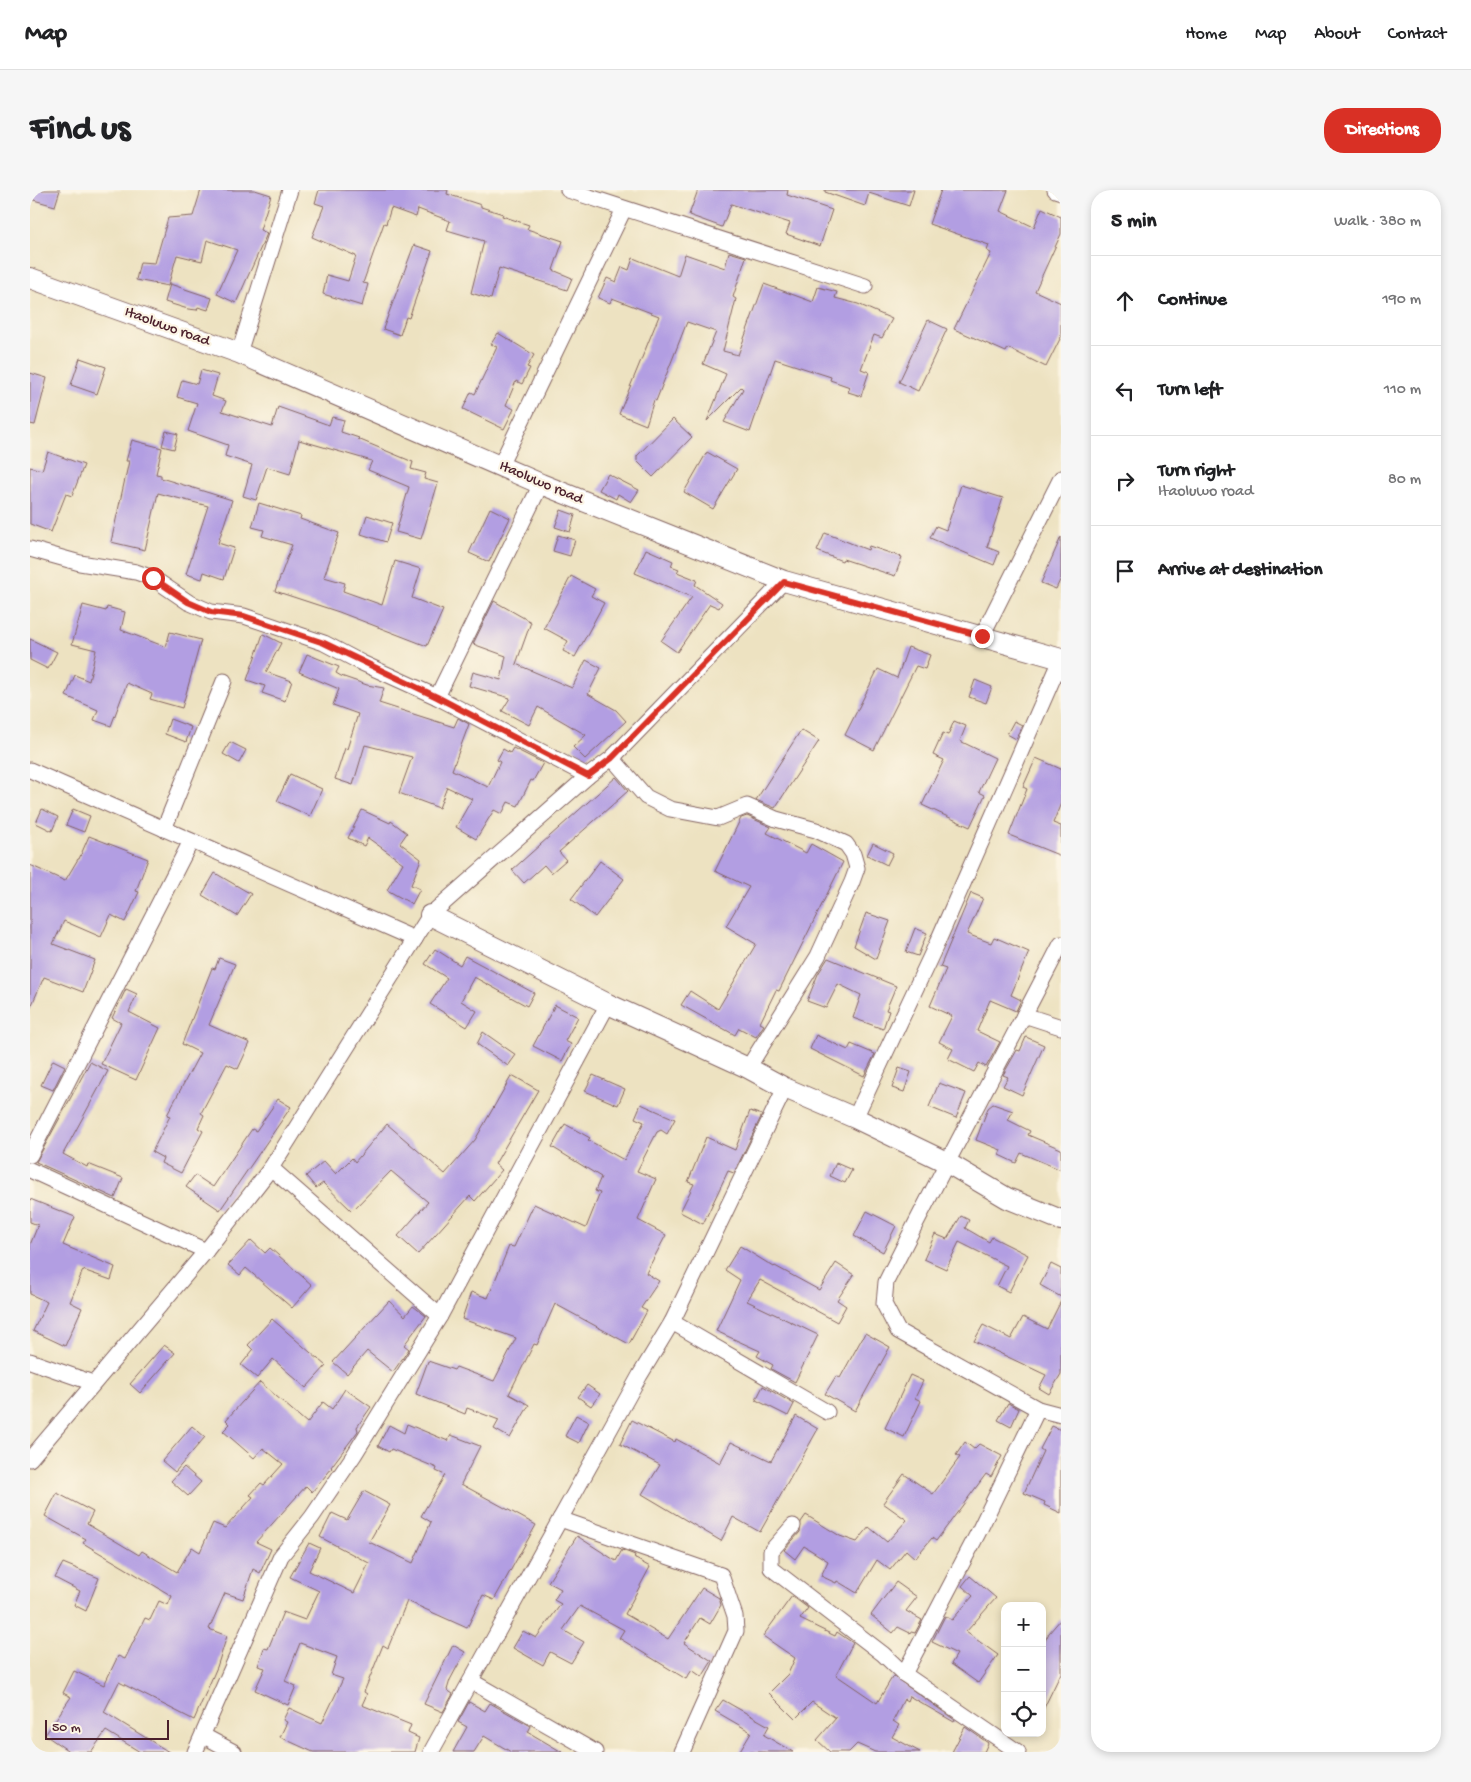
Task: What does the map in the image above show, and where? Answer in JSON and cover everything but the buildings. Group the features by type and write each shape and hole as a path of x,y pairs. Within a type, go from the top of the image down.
{"street":[{"path":"239,353 290,190"},
{"path":"568,190 864,286"},
{"path":"1055,190 1061,192"},
{"path":"500,466 624,209"},
{"name":"Itaoluwo road","path":"30,278 239,353 541,484 784,582 982,636 1061,660"},
{"path":"982,636 1061,478"},
{"path":"437,697 541,484"},
{"path":"30,549 80,563 136,572 153,578 188,602 211,612 244,616 324,643 437,697 588,776"},
{"path":"30,1460 206,1251 271,1168 430,915 588,776 612,758 784,582"},
{"path":"855,1118 937,943 1061,660"},
{"path":"164,830 224,682"},
{"path":"612,758 646,798 670,809 718,818 747,806 776,819 816,830 846,844 853,854 857,868 818,956 748,1068"},
{"path":"30,770 415,939"},
{"path":"30,1155 191,841"},
{"path":"430,915 608,1004 946,1162 1007,1198 1061,1220"},
{"path":"1061,944 946,1162 886,1282 884,1304 898,1331 1038,1409 1061,1415"},
{"path":"195,1752 204,1736 281,1556 312,1517 354,1455 440,1316 608,1004"},
{"path":"1024,1015 1061,1027"},
{"path":"431,1752 640,1375 672,1322 785,1088"},
{"path":"271,1168 440,1316"},
{"path":"30,1170 206,1251"},
{"path":"672,1322 827,1412"},
{"path":"30,1361 93,1383"},
{"path":"904,1674 978,1533 1038,1409"},
{"path":"560,1519 721,1575 735,1616 736,1631 682,1752"},
{"path":"793,1526 771,1551 771,1568 882,1654 904,1674 1018,1752"},
{"path":"471,1682 595,1752"},
{"path":"204,1736 234,1752"}],"route":[{"path":"153,578 188,602 211,612 244,616 324,643 362,663 437,697 588,776 612,758 784,582 982,636"}]}
